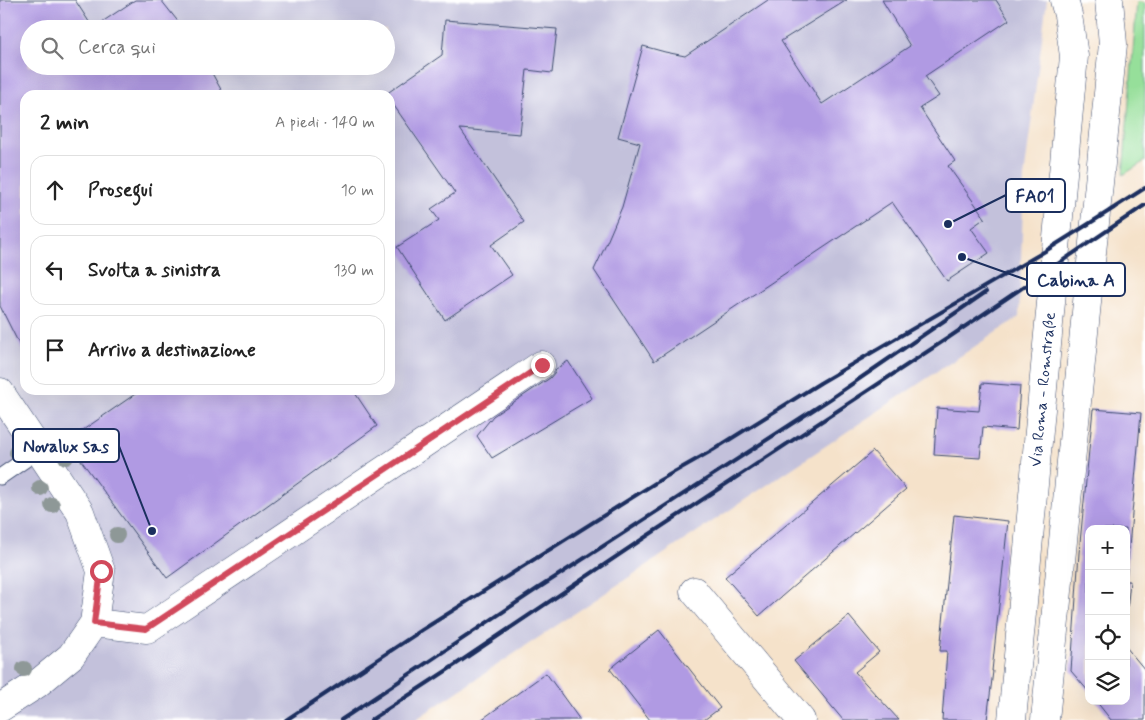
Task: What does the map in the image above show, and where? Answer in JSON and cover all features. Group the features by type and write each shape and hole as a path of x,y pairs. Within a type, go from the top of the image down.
{"street":[{"name":"Via Roma - Romstraße","path":"1012,720 1074,56 1064,0"},
{"path":"1045,720 1113,44 1109,0"},
{"path":"94,623 146,629 542,365"},
{"path":"0,392 80,512 101,571 94,623 71,656 37,684 0,708"},
{"path":"694,591 801,720"}],"lane":[{"path":"0,477 39,450"}],"shaded area":[{"path":"0,0 1047,0 1024,178 1019,317 415,720 0,720"}],"green space":[{"path":"1137,1 1145,3 1145,161 1123,175"}],"building":[{"path":"0,0 75,0 88,20 20,20 20,75 213,75 221,90 20,90 20,346 0,306"},
{"path":"135,0 161,0 177,20 105,20"},
{"path":"768,0 847,0 781,41 822,104 910,46 882,0 996,0 1009,20 925,76 939,96 920,108 955,161 948,166 985,218 971,228 989,253 947,281 892,202 654,361 594,270 622,207 640,143 618,137 643,46 685,56"},
{"path":"445,20 557,29 552,73 527,70 520,134 460,129 524,222 491,245 512,275 445,320 397,247 439,220 431,209 455,193 395,107 395,90 392,90 442,55"},
{"path":"568,361 592,398 492,458 477,436 493,416 550,378 556,369"},
{"path":"982,383 1020,386 1017,430 983,427 980,458 934,455 937,408 979,411"},
{"path":"134,395 356,395 377,426 167,578 67,441"},
{"path":"1093,409 1141,413 1130,536 1130,525 1085,525 1085,687 1071,671 1079,553"},
{"path":"873,451 906,489 759,616 725,577"},
{"path":"954,515 1008,521 987,720 942,720 947,651 940,651"},
{"path":"849,616 879,652 855,672 899,720 843,720 794,661"},
{"path":"659,630 720,708 704,720 650,720 610,669"},
{"path":"1130,652 1145,670 1145,720 1111,720 1099,705 1130,705"},
{"path":"546,673 580,720 481,720"}],"railway":[{"path":"1109,211 1145,188"},
{"path":"371,720 948,338 1145,205"},
{"path":"286,720 422,630 660,480 713,450 820,383 1047,250 1114,208"},
{"path":"341,720 537,589 830,399 986,292"}],"place":[{"name":"FA01","path":"948,224"},
{"name":"Cabina A","path":"962,257"},
{"name":"Novalux sas","path":"152,531"}],"route":[{"path":"101,571 94,623 146,629 542,365"}]}
